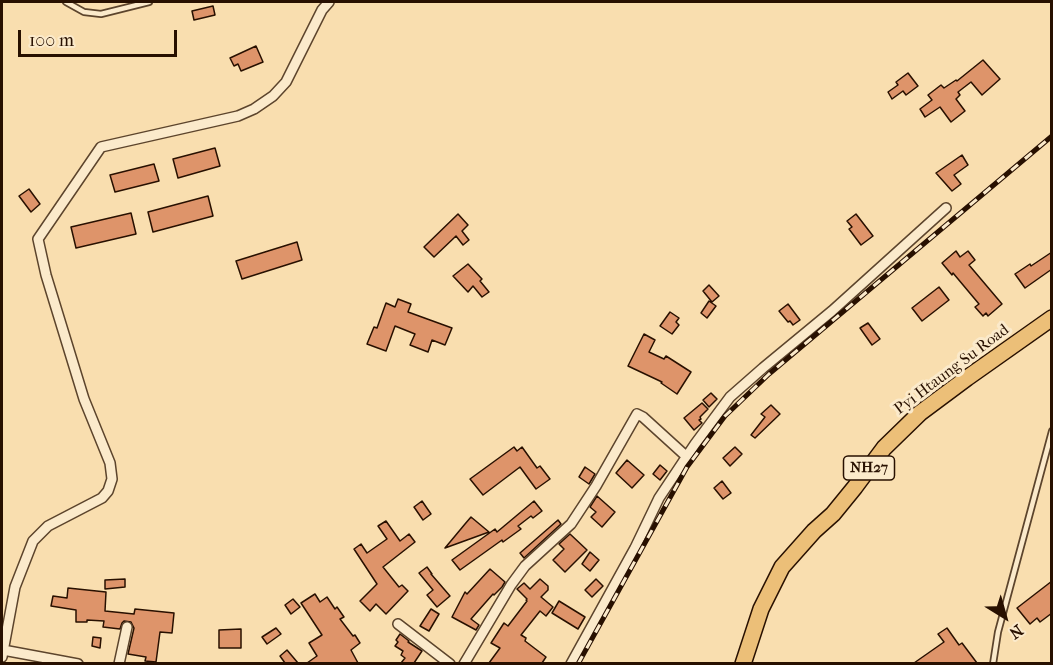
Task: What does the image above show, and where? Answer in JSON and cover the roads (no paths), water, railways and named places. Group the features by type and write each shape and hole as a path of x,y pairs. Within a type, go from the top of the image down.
{"highway":[{"name":"Pyi Htaung Su Road","path":"743,663 761,609 782,567 814,531 833,514 884,448 920,413 1052,318"}],"street":[{"path":"78,663 2,654 15,587 33,541 48,526 102,498 108,491 112,479 110,463 84,399 46,275 38,239 101,147 238,116 254,109 273,96 286,82 328,2"},
{"path":"571,663 660,498 730,397 832,311 946,208"},
{"path":"464,663 525,566 571,524 596,486 637,414 687,457"},
{"path":"398,624 450,663"},
{"path":"119,663 127,627"}],"lane":[{"path":"66,2 84,12 101,14 149,2"},
{"path":"993,663 998,632 1052,431"}],"railway":[{"path":"578,664 687,467 725,416 769,374 1052,136"}]}
